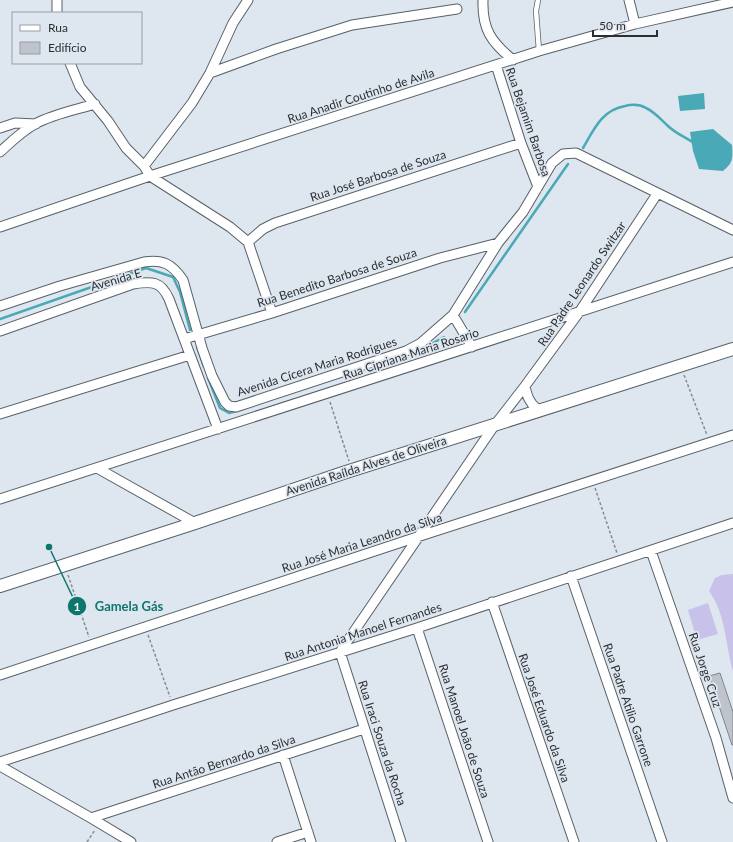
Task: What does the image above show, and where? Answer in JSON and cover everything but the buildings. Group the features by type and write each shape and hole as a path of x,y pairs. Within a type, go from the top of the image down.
{"street":[{"path":"57,0 57,12"},
{"path":"144,166 192,103 210,73 233,23 248,0"},
{"path":"483,0 483,14 489,35 499,48 513,60"},
{"path":"629,0 635,24"},
{"name":"Rua Anadir Coutinho de Avila","path":"0,227 150,176 539,51 635,24 733,2"},
{"path":"210,73 352,25 457,9"},
{"path":"70,64 80,87 108,121 126,148 144,166 150,176 230,227 248,242 272,313"},
{"name":"Rua Bejamim Barbosa","path":"496,65 521,142 538,187"},
{"path":"0,152 21,133 36,124 58,115 95,104"},
{"path":"0,128 16,122 36,124"},
{"name":"Rua José Barbosa de Souza","path":"248,242 263,229 275,223 521,142"},
{"name":"Avenida Cícera Maria Rodrigues","path":"0,306 67,284 144,262 154,260 163,262 172,267 183,280 202,348 212,376 222,398 229,406 236,407 406,351 421,343 453,315 498,243 523,212 548,168 563,154 576,152 657,194"},
{"path":"657,194 733,230"},
{"name":"Rua Padre Leonardo Switzar","path":"340,652 494,426 526,386 580,311 657,194"},
{"name":"Rua Benedito Barbosa de Souza","path":"184,339 272,313 440,258 498,243"},
{"name":"Rua Cipriana Maria Rosario","path":"0,499 733,262"},
{"name":"Avenida E","path":"0,331 133,284 146,282 156,283 165,290 218,429"},
{"path":"453,315 472,347"},
{"name":"Avenida Raílda Alves de Oliveira","path":"0,586 543,409 733,349"},
{"path":"0,414 190,355"},
{"path":"526,386 528,399 531,404 537,409 543,409"},
{"name":"Rua José Maria Leandro da Silva","path":"0,675 417,537 733,435"},
{"path":"97,468 195,523"},
{"name":"Rua Antonia Manoel Fernandes","path":"0,762 172,705 417,628 733,523"},
{"name":"Rua Jorge Cruz","path":"651,551 716,738 733,798"},
{"name":"Rua Padre Atilio Garrone","path":"571,576 662,842"},
{"name":"Rua José Eduardo da Silva","path":"492,602 574,842"},
{"name":"Rua Manoel João de Souza","path":"417,628 488,842"},
{"name":"Rua Iraci Souza da Rocha","path":"340,652 401,842"},
{"name":"Rua Antão Bernardo da Silva","path":"91,818 364,729"},
{"path":"283,755 312,842"},
{"path":"0,766 131,842"},
{"path":"277,842 308,832"}],"lane":[{"path":"538,0 536,11 539,51"}],"path":[{"path":"680,366 710,443"},
{"path":"327,394 352,471"},
{"path":"593,480 619,560"},
{"path":"68,576 92,645"},
{"path":"145,627 172,705"},
{"path":"87,842 100,823"}],"shaded area":[{"path":"733,574 733,671 719,609 709,591 715,578 722,575"},
{"path":"708,603 718,634 697,640 688,610"}],"water":[{"path":"704,93 705,109 680,111 678,96"},
{"path":"713,129 732,145 731,163 723,171 699,169 693,151 690,132"}],"waterway":[{"path":"583,148 595,127 605,116 617,108 628,105 641,106 649,110 674,131 694,143"},
{"path":"465,312 568,164"},
{"path":"0,319 146,268 173,277 180,292 190,330"},
{"path":"407,355 418,351 444,337"},
{"path":"197,347 204,367"},
{"path":"208,378 220,408 229,413 237,411"}],"place":[{"name":"Gamela Gás","path":"49,547"}]}
